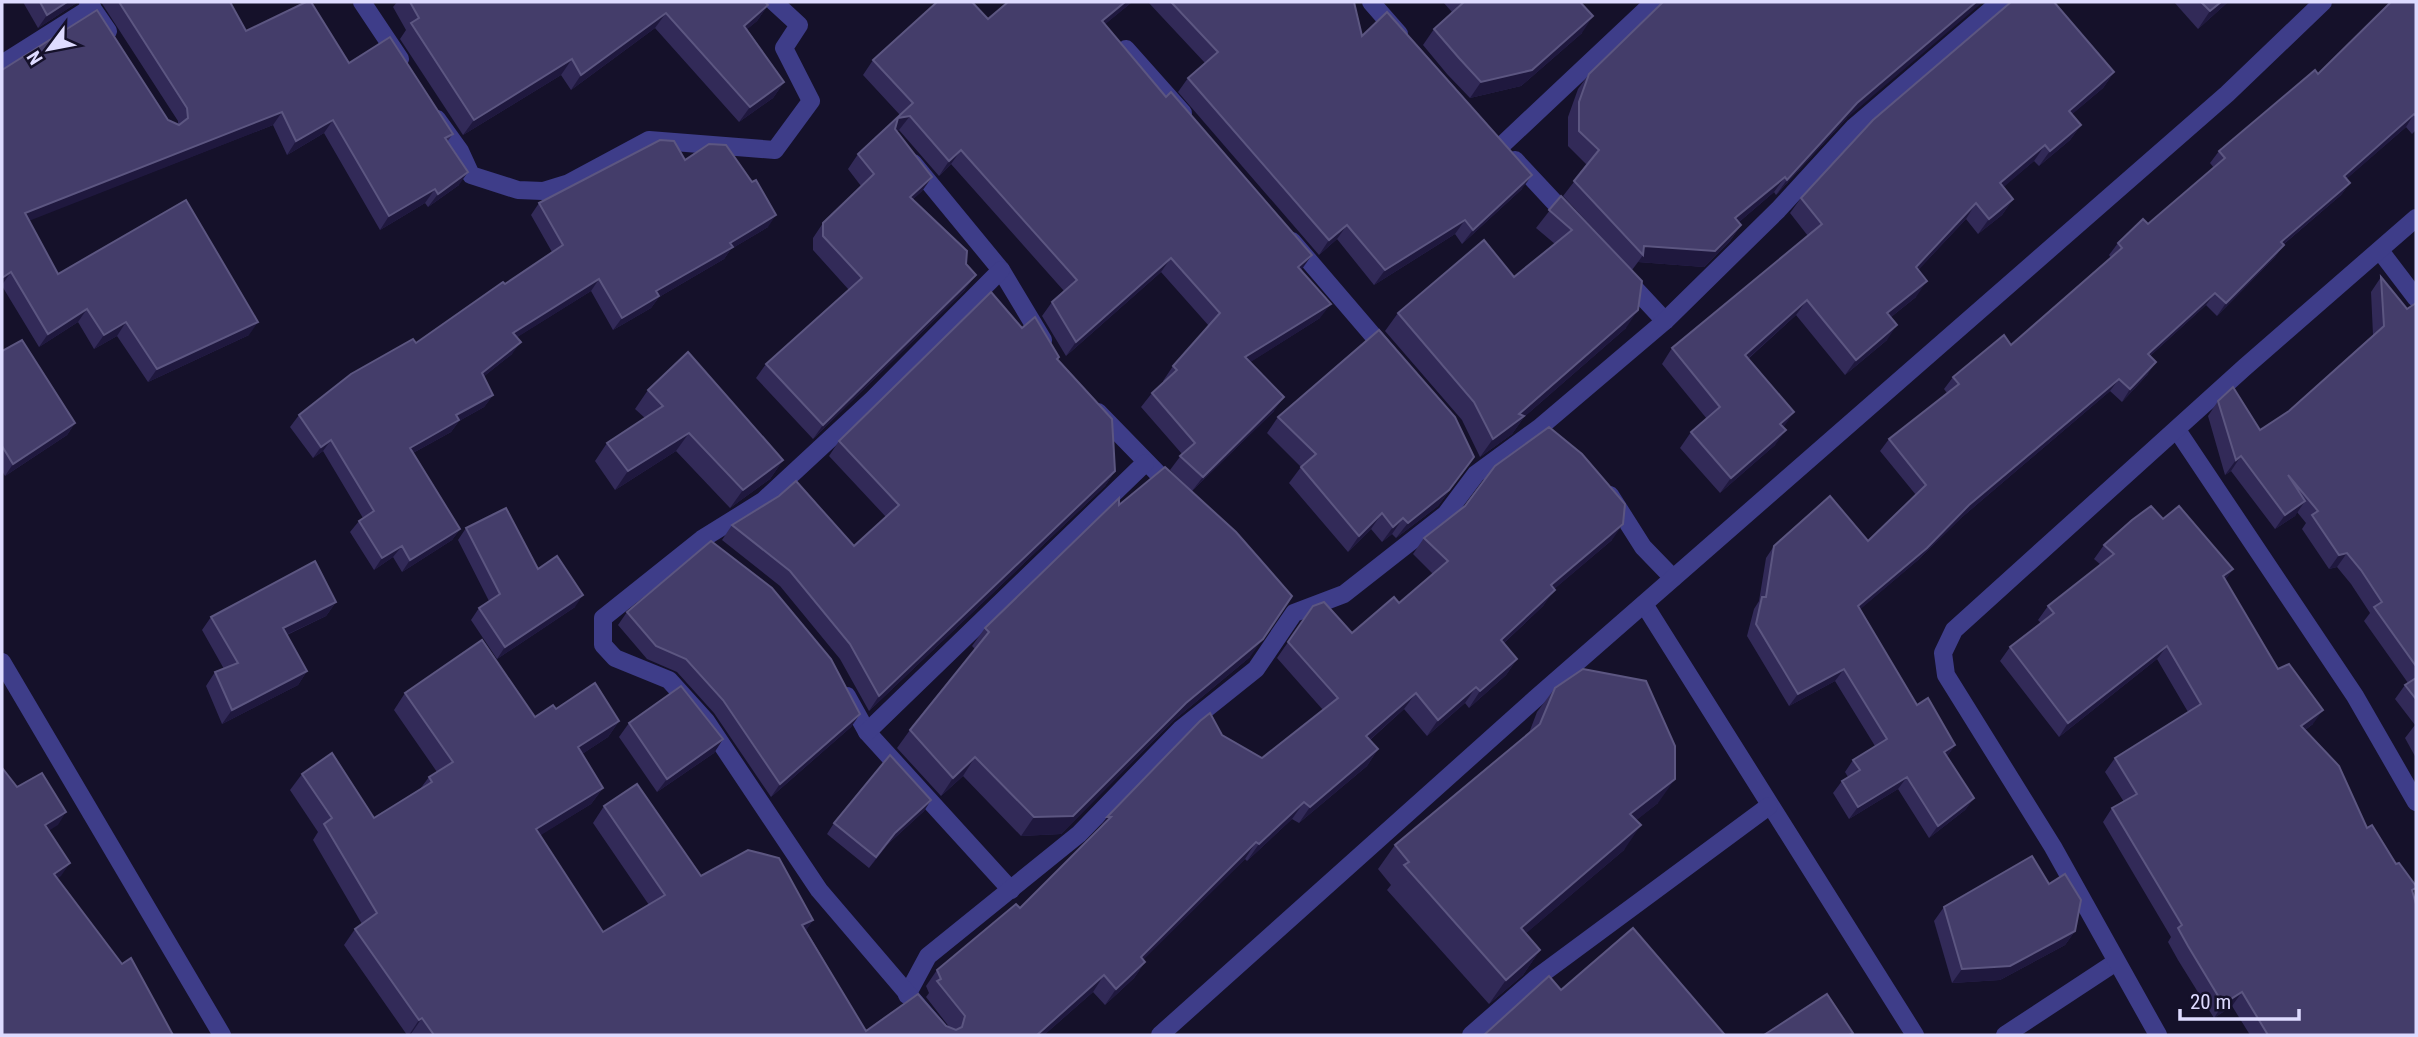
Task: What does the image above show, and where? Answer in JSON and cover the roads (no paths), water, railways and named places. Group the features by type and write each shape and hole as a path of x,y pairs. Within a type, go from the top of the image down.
{"street":[{"path":"362,2 410,76"},
{"path":"425,99 460,151 471,175 518,190 543,191 569,183 649,140 775,150 811,100 784,48 799,25 774,2"},
{"path":"1371,2 1413,50"},
{"path":"1581,231 1497,142 1654,2"},
{"path":"907,995 928,956 1079,834 1181,729 1256,669 1289,607 1344,594 1446,514 1473,468 1539,428 1665,321 1777,210 1854,127 2000,2"},
{"path":"1160,1035 1673,578 2227,94 2323,2"},
{"path":"2,64 90,4 121,50"},
{"path":"1126,49 1191,122"},
{"path":"904,152 1001,270 1050,352"},
{"path":"2158,1035 2053,847 1946,675 1943,653 1948,639 1964,621 2245,367 2416,218"},
{"path":"1281,228 1397,363"},
{"path":"2381,251 2416,299"},
{"path":"1616,268 1665,321"},
{"path":"943,1035 819,890 706,721 669,680 615,658 603,645 603,618 702,539 763,501 873,398 1001,270"},
{"path":"1082,395 1145,463 1183,498"},
{"path":"1539,428 1557,443"},
{"path":"2177,430 2355,696 2416,802"},
{"path":"867,732 1145,463"},
{"path":"1599,483 1620,508 1643,547 1673,578"},
{"path":"702,539 722,554"},
{"path":"1644,604 1915,1035"},
{"path":"2,662 222,1035"},
{"path":"837,677 867,732 1011,890"},
{"path":"1471,1035 1535,979 1769,806"},
{"path":"2005,1035 2116,962"}]}
